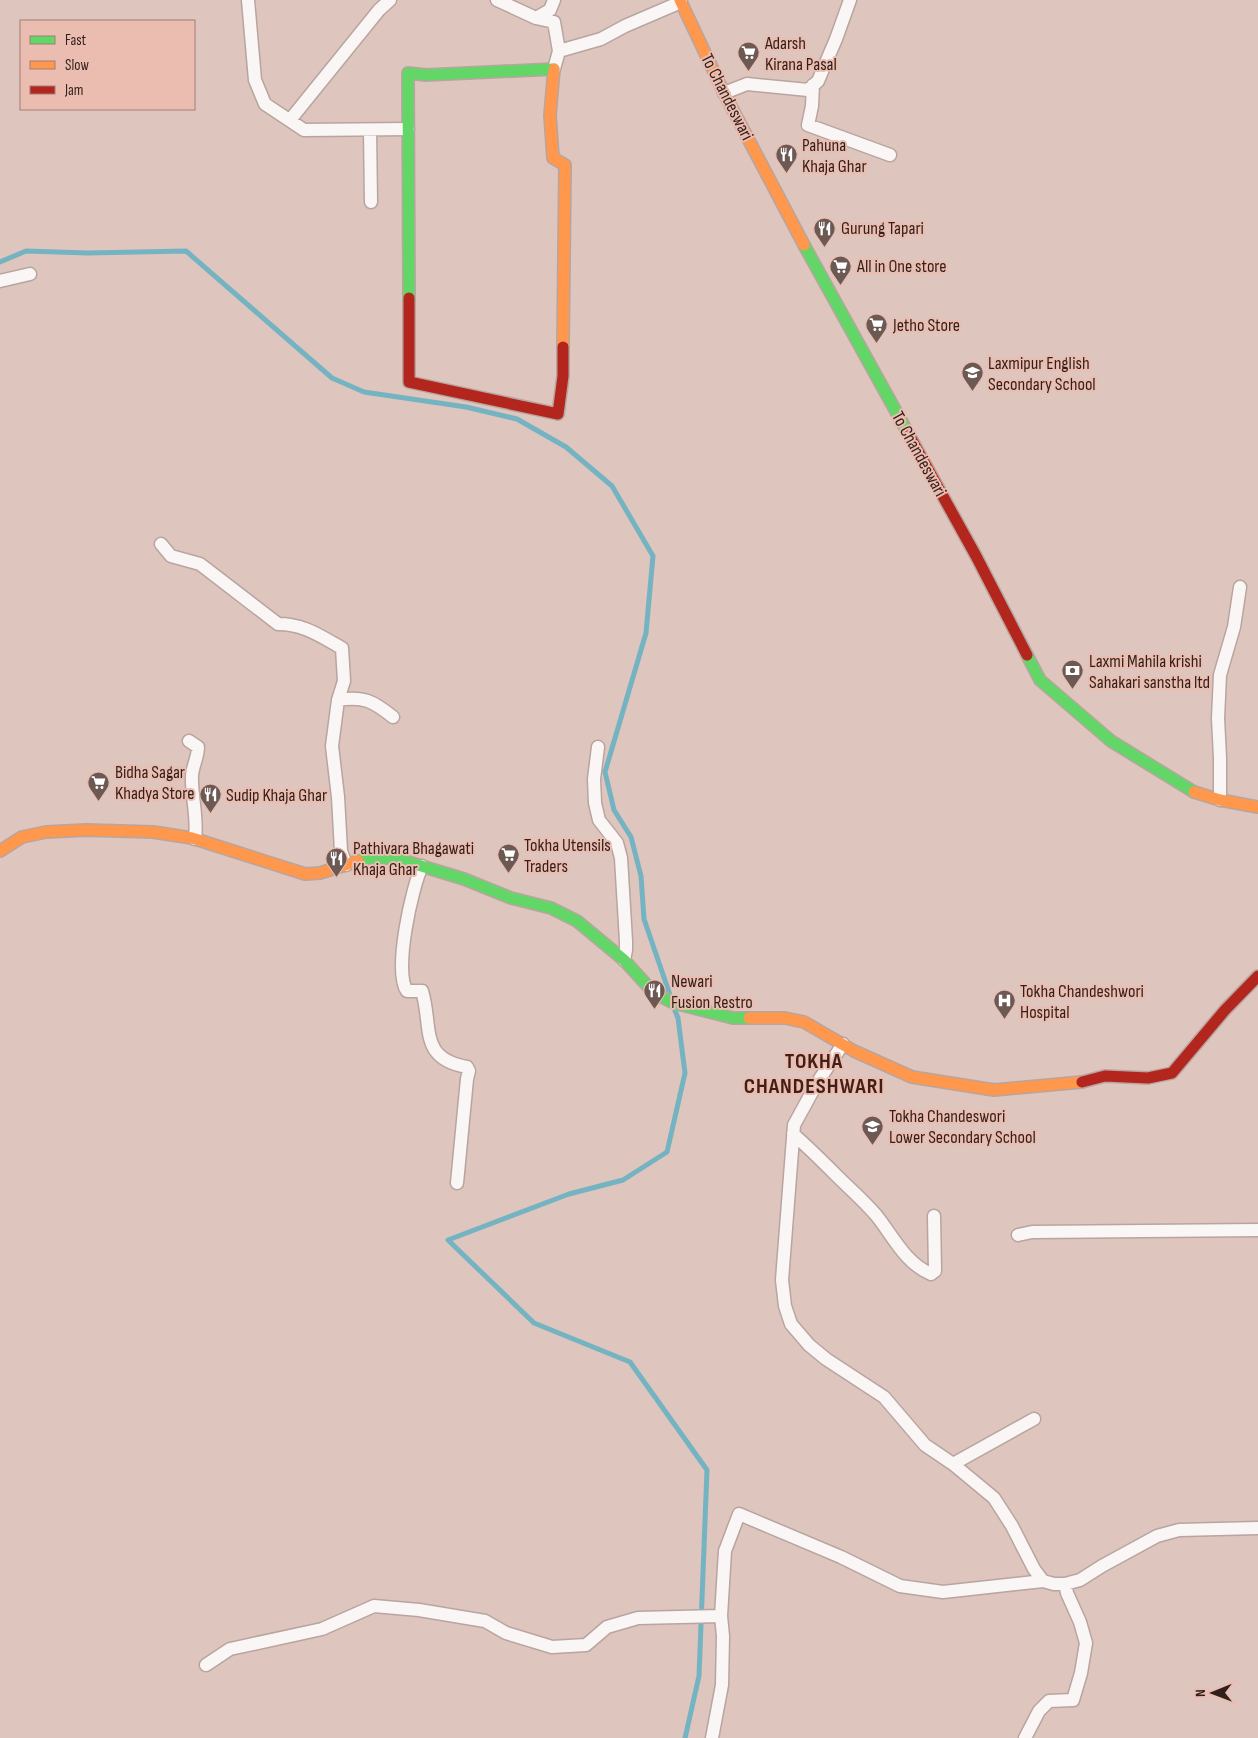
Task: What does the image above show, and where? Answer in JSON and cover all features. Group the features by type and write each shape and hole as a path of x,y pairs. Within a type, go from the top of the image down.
{"street":[{"path":"248,0 254,80 265,104 304,130 408,129"},
{"path":"290,120 379,10 390,0"},
{"path":"496,0 536,18 554,22 559,51 554,69 550,114 554,158 565,165 563,376 558,414 409,382 408,73 426,75 554,69"},
{"path":"536,18 550,10 554,0"},
{"path":"724,93 747,84 808,90 818,81 850,0"},
{"path":"559,51 601,38 680,1"},
{"name":"To Chandeswari","path":"680,1 724,93 820,276 976,556 1040,680 1111,741 1193,792 1220,800 1258,806"},
{"path":"813,85 812,106 808,125 890,155"},
{"path":"370,130 371,202"},
{"path":"0,281 30,274"},
{"path":"161,544 171,556 200,564 278,624 293,624 310,630 342,648 344,681 338,700 332,746 338,797 341,852 346,865"},
{"path":"1220,800 1218,718 1220,675 1234,627 1240,587"},
{"path":"338,700 355,698 377,705 393,717"},
{"path":"189,741 198,748 192,774 197,826 195,839"},
{"path":"598,747 594,779 595,803 599,820 617,843 621,858 626,941 624,960"},
{"path":"2,847 22,837 61,831 137,830 170,833 195,839 305,874 320,873 370,858 395,858 464,879 511,898 563,912 577,921 624,960 654,993 674,1003 733,1018 784,1018 804,1022 854,1051 912,1077 994,1090 1080,1083 1105,1076 1148,1078 1172,1073 1225,1010 1258,976"},
{"path":"422,866 416,878 403,948 404,984 407,991 422,991 427,1014 428,1032 438,1055 448,1063 467,1068 469,1071 458,1183"},
{"path":"843,1044 817,1083 794,1124 782,1280 785,1306 791,1324 809,1345 826,1359 867,1384 884,1397 925,1445 953,1464 994,1498 1012,1526 1034,1569 1043,1581"},
{"path":"793,1134 816,1153 872,1211 891,1238 921,1270 931,1274 935,1271 934,1216"},
{"path":"1018,1235 1032,1232 1258,1230"},
{"path":"953,1464 1034,1419"},
{"path":"712,1738 722,1685 723,1636 721,1616 724,1551 739,1514 841,1557 900,1586 943,1592 1043,1581 1065,1584 1080,1580 1157,1536 1179,1530 1258,1528"},
{"path":"1025,1738 1039,1711 1049,1701 1073,1700 1081,1673 1086,1643 1065,1584"},
{"path":"206,1665 230,1649 322,1629 374,1606 419,1610 485,1622 506,1633 552,1646 586,1646 607,1627 638,1618 721,1616"}],"waterway":[{"path":"0,262 26,251 88,253 186,251 332,378 364,392 466,407 517,419 566,447 612,486 653,556 646,633 605,772 614,810 631,837 641,876 644,919 670,995"},
{"path":"674,1008 678,1018 685,1073 667,1152 623,1180 569,1194 448,1240 534,1323 630,1362 707,1470 699,1676 685,1738"}],"traffic: fast":[{"path":"409,298 408,73 426,75 554,69"},
{"path":"804,245 909,435"},
{"path":"1027,655 1040,680 1111,741 1194,792"},
{"path":"358,861 370,858 395,858 464,879 511,898 551,908 577,921 624,960 654,993 674,1003 733,1018 749,1018"}],"traffic: slow":[{"path":"680,0 724,93 804,245"},
{"path":"554,69 550,115 553,158 565,165 563,347"},
{"path":"1194,792 1220,800 1258,807"},
{"path":"0,851 22,837 46,832 86,830 153,832 192,838 305,874 320,873 358,861"},
{"path":"749,1018 785,1018 804,1022 854,1051 912,1077 994,1090 1082,1082"}],"traffic: jam":[{"path":"409,298 409,382 558,414 563,376 563,347"},
{"path":"909,435 976,556 1027,655"},
{"path":"1082,1082 1105,1076 1148,1078 1172,1073 1225,1010 1258,976"}],"place":[{"name":"Adarsh Kirana Pasal","path":"749,72"},
{"name":"Pahuna Khaja Ghar","path":"786,174"},
{"name":"Gurung Tapari","path":"825,247"},
{"name":"All in One store","path":"841,285"},
{"name":"Jetho Store","path":"877,344"},
{"name":"Laxmipur English Secondary School","path":"972,392"},
{"name":"Laxmi Mahila krishi Sahakari sanstha ltd","path":"1073,690"},
{"name":"Bidha Sagar Khadya Store","path":"99,801"},
{"name":"Sudip Khaja Ghar","path":"210,814"},
{"name":"Tokha Utensils Traders","path":"508,874"},
{"name":"Pathivara Bhagawati Khaja Ghar","path":"337,877"},
{"name":"Newari Fusion Restro","path":"655,1010"},
{"name":"Tokha Chandeshwori Hospital","path":"1004,1020"},
{"name":"Tokha Chandeswori Lower Secondary School","path":"873,1145"}],"district":[{"name":"TOKHA CHANDESHWARI","path":"814,1074"}]}
